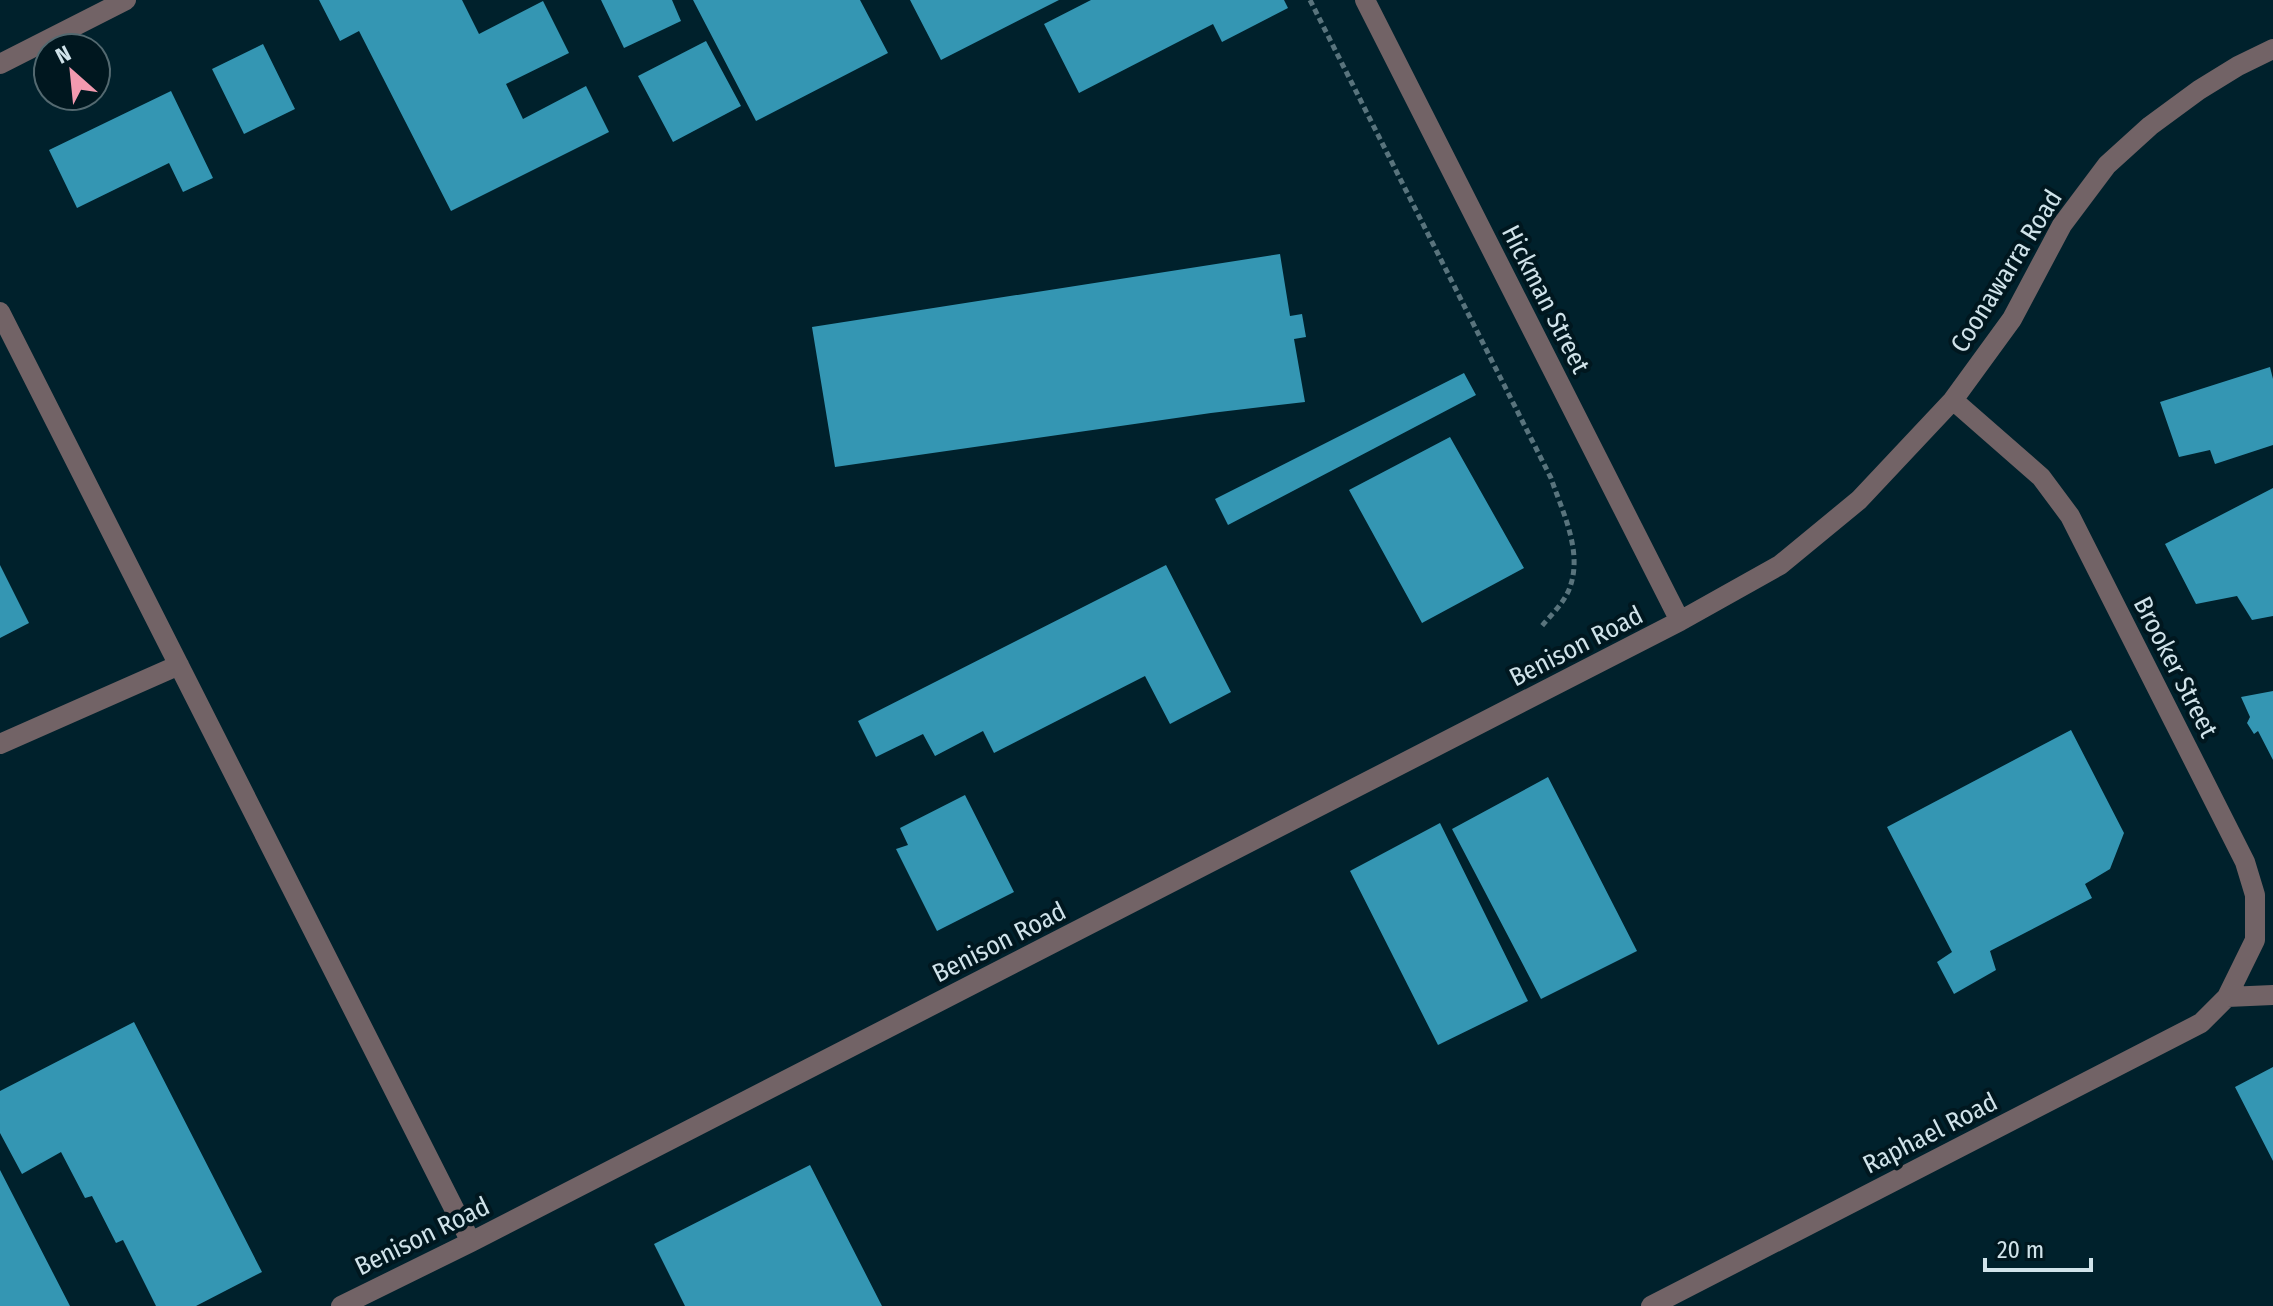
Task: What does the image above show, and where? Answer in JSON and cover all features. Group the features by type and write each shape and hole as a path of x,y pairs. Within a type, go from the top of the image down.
{"street":[{"path":"0,64 126,0"},
{"name":"Hickman Street","path":"1365,0 1680,621"},
{"name":"Coonawarra Road","path":"1680,621 1780,565 1859,500 1953,400 2012,319 2062,225 2107,165 2150,126 2199,90 2273,49"},
{"path":"0,312 471,1242"},
{"name":"Brooker Street","path":"1953,400 2041,477 2070,516 2245,862 2264,930 2255,940 2227,997"},
{"name":"Benison Road","path":"341,1306 1680,621"},
{"path":"0,744 179,665"},
{"path":"2227,997 2273,995"},
{"name":"Raphael Road","path":"1651,1306 2201,1023 2227,997"}],"path":[{"path":"1310,0 1551,478 1568,526 1574,556 1570,587 1541,627"}],"building":[{"path":"319,0 462,0 479,34 543,1 569,53 506,84 523,119 586,86 609,132 451,211 359,31 340,41"},
{"path":"601,0 672,0 681,21 624,48"},
{"path":"693,0 860,0 888,53 756,121"},
{"path":"910,0 1059,0 941,60"},
{"path":"1091,0 1284,0 1288,8 1222,42 1213,24 1079,93 1044,24"},
{"path":"706,41 741,106 673,142 638,76"},
{"path":"263,44 295,109 244,134 212,69"},
{"path":"171,91 213,178 183,192 169,163 77,208 49,150"},
{"path":"1280,254 1290,316 1302,314 1306,337 1294,339 1305,402 835,467 812,327"},
{"path":"2270,367 2273,379 2273,445 2215,464 2210,450 2179,457 2160,402"},
{"path":"1464,373 1476,395 1228,525 1215,499"},
{"path":"1450,437 1524,568 1422,623 1349,490"},
{"path":"2273,488 2273,616 2252,620 2237,596 2196,604 2165,544"},
{"path":"0,565 29,623 0,638"},
{"path":"1166,565 1231,692 1170,724 1145,676 994,753 983,731 935,756 923,734 876,757 858,721"},
{"path":"2273,691 2273,760 2258,731 2254,734 2247,723 2250,717 2241,697"},
{"path":"2071,730 2124,833 2110,869 2085,884 2092,898 1990,951 1996,970 1954,994 1937,962 1952,952 1887,827"},
{"path":"1548,777 1637,951 1541,999 1452,829"},
{"path":"965,795 1014,892 937,931 896,849 908,845 900,828"},
{"path":"1440,823 1528,1001 1438,1045 1350,871"},
{"path":"134,1022 262,1272 196,1306 156,1306 123,1240 116,1243 92,1196 85,1198 61,1152 22,1174 0,1133 0,1091"},
{"path":"2273,1067 2273,1161 2235,1087"},
{"path":"810,1165 882,1306 685,1306 654,1244"},
{"path":"0,1170 70,1306 0,1306"}]}
